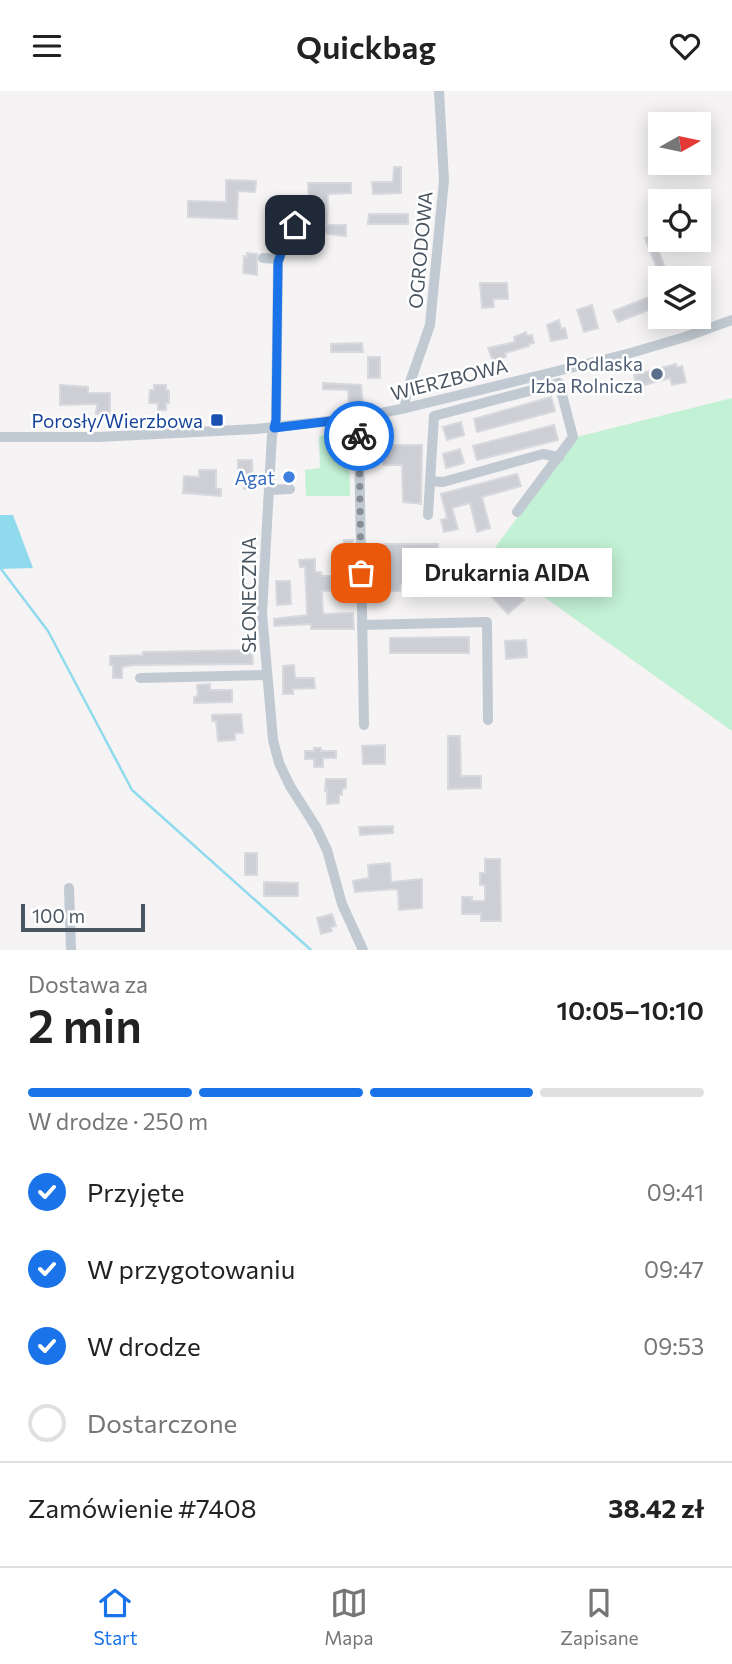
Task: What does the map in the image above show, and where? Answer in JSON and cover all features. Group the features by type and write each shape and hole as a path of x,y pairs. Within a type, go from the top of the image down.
{"street":[{"name":"OGRODOWA","path":"406,408 408,388 430,325 444,180 439,91"},
{"name":"SŁONECZNA","path":"295,225 279,259 276,420 268,489 262,613 267,675 273,740 279,763 321,838 360,949"},
{"path":"263,258 279,259"},
{"name":"WIERZBOWA","path":"0,437 139,436 274,428 356,418 663,344 732,320"},
{"path":"517,512 573,437 556,371"},
{"path":"434,416 559,383"},
{"path":"428,515 434,416 431,402"},
{"path":"356,418 359,442 364,725"},
{"path":"430,481 443,482 543,454 559,457"},
{"path":"268,489 290,489"},
{"path":"362,625 487,622 488,720"},
{"path":"140,678 267,675"},
{"path":"69,888 71,950"}],"green space":[{"path":"732,398 732,731 488,557 577,437"},
{"path":"349,432 350,496 306,496 305,470 320,468 319,436"}],"water":[{"path":"0,515 13,515 33,568 0,569"}],"building":[{"path":"394,167 401,167 401,193 373,194 372,182 393,182"},
{"path":"226,180 256,181 255,192 238,191 237,219 188,217 188,201 226,202"},
{"path":"308,183 351,183 351,193 328,194 327,225 346,225 346,236 321,233 320,202 309,202"},
{"path":"369,214 408,214 408,224 368,224"},
{"path":"650,252 659,252 664,266 656,266"},
{"path":"247,253 257,254 257,275 243,273 244,256 247,257"},
{"path":"480,283 507,283 508,299 493,299 494,307 482,308"},
{"path":"648,297 648,310 618,322 613,311"},
{"path":"592,305 598,328 584,332 577,310"},
{"path":"559,320 561,329 565,328 567,338 551,341 547,325"},
{"path":"526,332 527,336 532,335 534,343 505,353 506,357 493,361 488,348 515,342 514,337"},
{"path":"362,343 363,352 331,352 331,344"},
{"path":"368,357 380,357 380,378 368,378"},
{"path":"676,364 677,368 682,366 686,382 672,385 670,378 637,387 634,375"},
{"path":"323,383 361,385 363,405 349,406 348,390 323,389"},
{"path":"60,385 88,387 88,393 110,393 110,415 96,414 97,404 60,405"},
{"path":"154,385 166,385 166,390 169,391 166,410 158,410 158,403 149,403 150,390 154,390"},
{"path":"551,397 555,411 477,432 474,419"},
{"path":"461,422 464,435 447,440 443,427"},
{"path":"554,425 558,440 477,460 473,446"},
{"path":"373,445 422,445 421,504 403,502 402,465 383,465 383,458 373,458"},
{"path":"460,449 464,463 446,468 443,454"},
{"path":"238,460 252,460 256,489 244,489 244,470 238,470"},
{"path":"199,470 216,470 216,489 221,489 221,496 183,493 184,476 199,477"},
{"path":"517,474 521,486 482,497 490,528 477,532 470,503 452,508 458,529 444,532 441,520 447,518 441,494"},
{"path":"344,540 353,540 354,590 322,591 323,614 353,613 354,629 311,629 311,624 274,626 274,619 307,615 305,567 300,567 299,560 315,559 315,572 321,572 322,576 345,576"},
{"path":"384,544 438,544 437,596 418,596 417,569 403,569 400,591 384,591 384,584 376,584 376,576 384,575"},
{"path":"455,563 483,563 483,585 456,586"},
{"path":"276,581 290,581 291,604 277,605"},
{"path":"512,587 524,600 508,614 492,597 501,588 506,593"},
{"path":"469,637 469,653 390,653 390,638"},
{"path":"526,640 527,657 506,659 505,641"},
{"path":"252,650 253,664 133,665 122,667 122,678 113,678 113,665 110,665 110,656 143,655 143,652"},
{"path":"294,665 295,678 314,678 315,688 293,689 293,694 283,694 283,666"},
{"path":"210,684 210,690 232,690 232,702 194,703 194,697 198,696 197,685"},
{"path":"241,714 243,733 235,733 235,740 218,741 216,721 212,721 212,715"},
{"path":"448,736 460,736 461,776 481,776 481,788 448,789"},
{"path":"385,745 385,764 363,764 362,746"},
{"path":"314,748 336,751 336,758 323,758 323,767 314,767 314,759 305,759 305,751 314,751"},
{"path":"326,779 346,779 346,788 342,789 342,795 339,795 339,803 327,804"},
{"path":"393,826 393,833 360,835 359,827"},
{"path":"245,853 257,853 257,875 245,875"},
{"path":"485,859 500,859 501,921 481,921 481,914 462,914 462,897 472,897 472,901 485,901 485,885 480,885 480,873 485,873"},
{"path":"390,863 391,882 422,879 422,908 399,910 398,890 394,889 355,892 353,881 369,878 368,865"},
{"path":"264,882 298,883 298,896 264,896"},
{"path":"332,914 336,926 331,927 332,931 321,934 317,918"}],"waterway":[{"path":"1,569 48,631 132,790 311,950"}],"way so far":[{"path":"359,436 361,573"}],"place":[{"name":"Podlaska Izba Rolnicza","path":"657,374"},
{"name":"Porosły/Wierzbowa","path":"217,420"},
{"name":"Agat","path":"289,477"},
{"name":"Drukarnia AIDA","path":"361,573"}],"route":[{"path":"295,225 278,262 274,428 356,418 359,436"}]}
